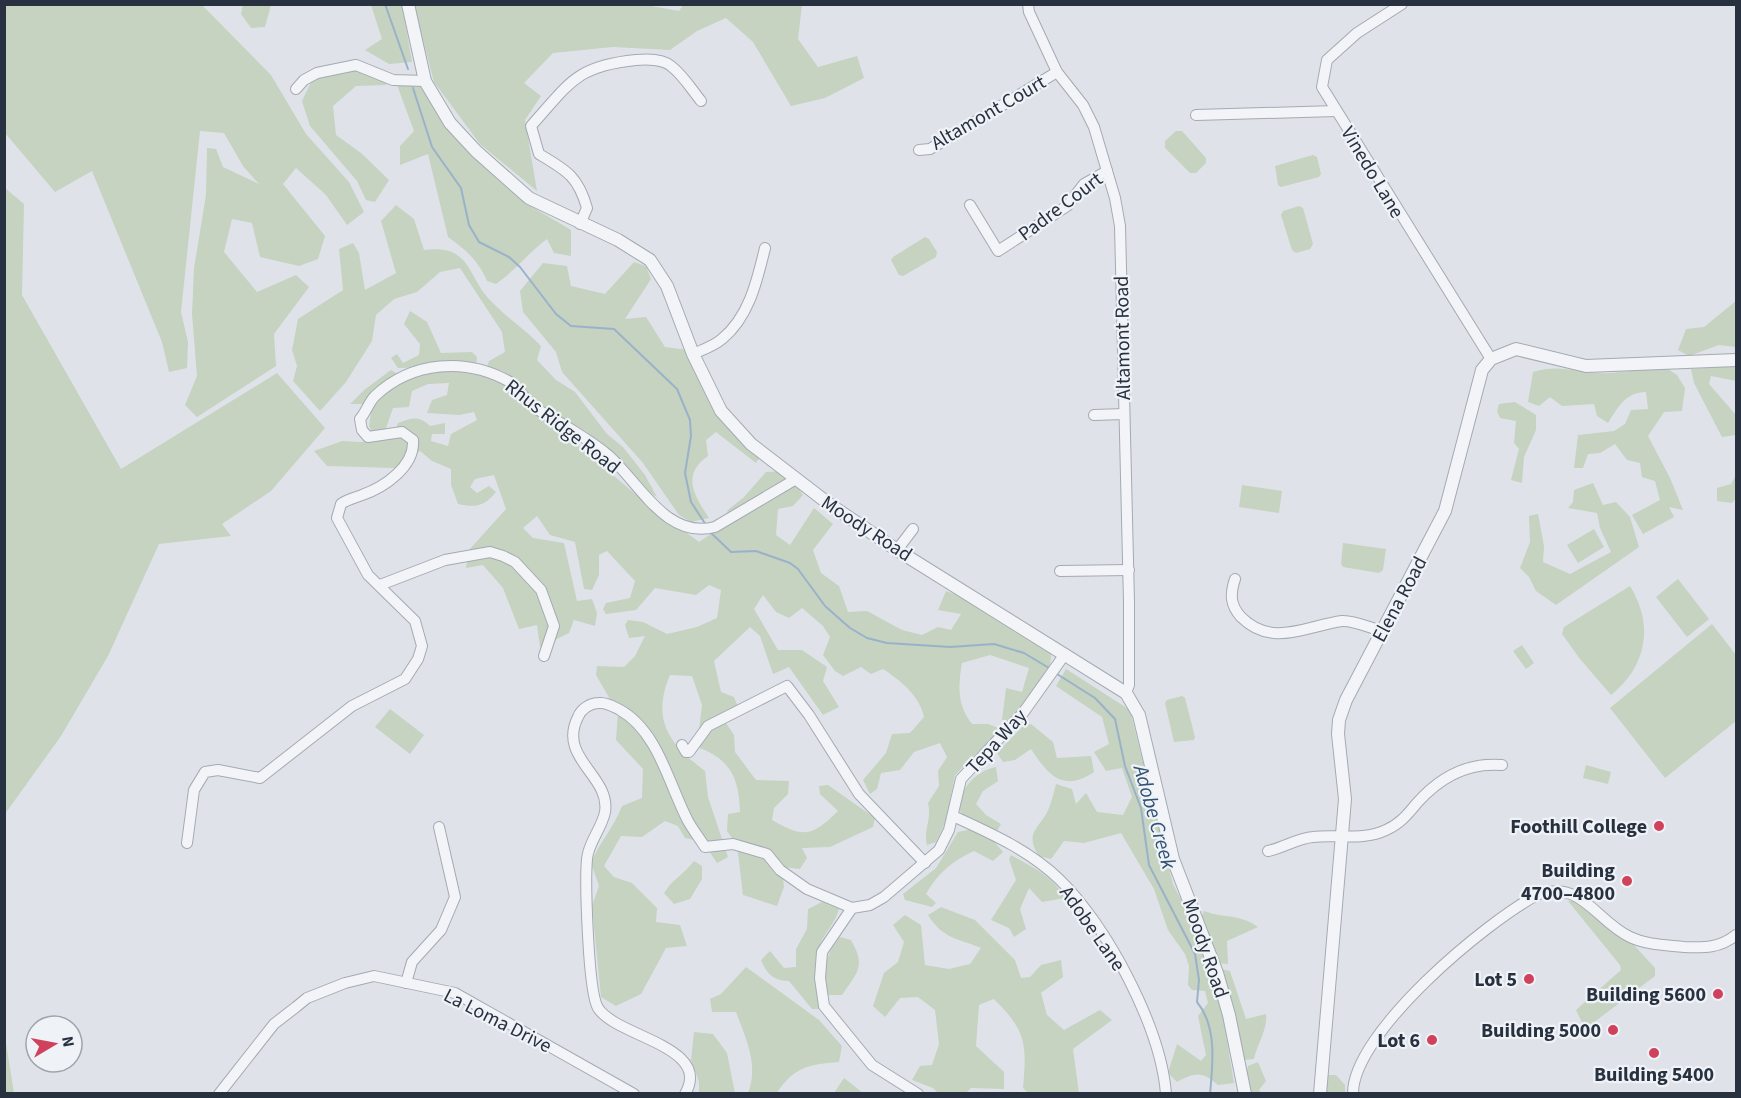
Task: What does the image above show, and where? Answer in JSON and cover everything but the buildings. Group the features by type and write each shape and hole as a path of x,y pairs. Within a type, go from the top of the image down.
{"street":[{"name":"Moody Road","path":"408,4 425,81 450,123 476,151 529,198 618,240 650,260 667,286 693,354 721,411 751,444 796,479 897,550 1126,693 1139,715 1173,859 1217,973 1229,1015 1245,1094"},
{"name":"Altamont Road","path":"1028,4 1029,12 1057,72 1083,105 1094,127 1120,226 1129,570 1129,685 1126,693"},
{"name":"Vinedo Lane","path":"1402,4 1357,33 1327,60 1322,87 1491,359"},
{"path":"580,224 587,208 580,187 566,171 539,154 531,126 568,83 587,69 613,62 648,59 670,64 701,101"},
{"path":"296,89 304,80 317,73 356,65 393,80 425,81"},
{"name":"Altamont Court","path":"919,150 930,149 1057,72"},
{"path":"1196,115 1336,111"},
{"name":"Padre Court","path":"970,205 998,251 1067,206 1084,184 1107,171"},
{"path":"693,354 721,340 742,319 754,289 765,248"},
{"path":"1491,359 1516,349 1586,366 1737,360"},
{"name":"Elena Road","path":"1320,1094 1345,799 1339,720 1346,700 1445,511 1477,384 1482,370 1491,359"},
{"name":"Rhus Ridge Road","path":"187,843 194,789 205,772 218,770 260,778 352,705 405,679 418,659 422,646 415,621 368,575 337,518 337,511 347,499 387,483 409,460 414,450 413,440 402,432 368,437 362,430 360,419 374,398 405,374 432,365 491,373 512,383 532,406 571,428 609,456 652,504 680,525 704,530 715,527 796,479"},
{"path":"1094,415 1124,414"},
{"path":"897,550 913,530"},
{"path":"380,585 445,560 490,552 503,556 515,562 541,590 554,626 544,657"},
{"path":"1060,571 1129,570"},
{"path":"1235,579 1230,594 1232,602 1240,615 1261,632 1288,633 1344,620 1382,631"},
{"name":"Tepa Way","path":"852,908 870,905 884,897 939,850 953,816 961,779 1023,713 1065,654"},
{"path":"682,746 689,753 708,726 787,686 809,715 859,794 926,863"},
{"path":"685,1094 689,1086 689,1071 680,1056 611,1020 597,1008 593,984 587,857 605,811 602,793 575,753 573,727 580,711 599,702 632,716 650,739 689,822 705,848 733,844 767,854 780,870 807,889 852,908 822,952 820,978 824,1006 872,1065 918,1094"},
{"path":"1268,851 1312,837 1342,838 1385,831 1401,822 1437,782 1454,772 1483,764 1502,765"},
{"name":"Adobe Lane","path":"953,816 1005,840 1035,860 1059,878 1079,901 1125,974 1140,1005 1164,1068 1166,1094"},
{"path":"406,982 412,962 441,930 455,897 439,827"},
{"path":"1353,1094 1360,1067 1389,1021 1410,995 1434,973 1539,894 1561,890 1569,892 1622,933 1652,944 1711,947 1724,943 1737,935"},
{"name":"La Loma Drive","path":"219,1094 274,1024 307,998 361,978 386,978 455,993 634,1094"}],"green space":[{"path":"640,4 679,11 683,5 802,5 798,39 818,67 857,56 864,78 825,98 791,106 753,42 726,18 697,31 670,50 613,47 553,53 524,83 541,96 525,120 537,191 480,144 434,82 414,5"},
{"path":"4,5 202,5 271,75 306,134 349,182 364,212 347,225 326,195 296,168 283,184 325,236 318,259 299,266 260,257 252,223 232,219 224,252 257,292 296,275 309,287 274,334 276,366 197,417 185,405 197,376 192,314 194,268 206,195 207,148 216,149 223,167 259,184 243,166 224,133 200,131 181,312 188,342 187,368 169,372 162,342 92,171 55,192 5,133"},
{"path":"243,5 271,5 265,27 251,28 241,14"},
{"path":"371,5 402,5 412,62 389,64 365,50 382,39"},
{"path":"350,64 383,70 386,85 356,86 333,106 336,135 361,153 389,180 375,202 366,200 357,181 310,126 302,101 314,76"},
{"path":"394,77 421,82 475,158 527,204 571,230 571,256 554,253 547,239 496,284 487,281 471,256 448,237 428,154 400,165 400,146 414,131"},
{"path":"1176,131 1182,131 1206,158 1206,163 1196,173 1190,173 1165,148 1165,141"},
{"path":"1313,155 1317,157 1321,174 1319,177 1281,187 1278,185 1275,166"},
{"path":"5,188 24,204 22,295 121,469 277,373 325,428 271,491 222,524 231,536 159,544 108,656 61,736 5,814"},
{"path":"396,205 414,219 424,250 440,249 460,257 492,302 541,346 537,360 556,380 575,392 607,434 623,447 645,475 657,497 634,484 606,461 587,432 546,409 503,371 487,367 489,361 505,352 502,332 460,268 440,272 417,292 394,299 376,315 372,341 346,382 320,411 293,381 297,366 292,350 298,319 343,290 339,249 353,243 359,253 365,290 396,273 381,221"},
{"path":"1299,206 1303,208 1313,244 1310,249 1296,253 1292,250 1281,215 1283,211"},
{"path":"925,237 929,239 937,252 936,257 903,276 899,275 891,260 893,257"},
{"path":"634,262 646,266 651,279 625,319 646,317 665,347 688,350 699,373 761,455 756,463 716,432 706,440 708,456 700,463 692,478 695,493 709,518 691,522 679,515 643,463 562,372 556,352 523,312 520,291 543,263 567,266 571,286 605,294"},
{"path":"1736,301 1736,347 1719,345 1689,356 1678,350 1686,329 1704,327"},
{"path":"410,311 427,322 441,353 472,352 477,357 476,366 398,368 391,358 397,354 403,363 419,355 420,344 404,324"},
{"path":"1662,365 1677,375 1685,388 1682,411 1664,412 1648,436 1670,478 1683,510 1669,507 1674,517 1643,534 1632,515 1660,500 1655,481 1642,477 1640,463 1627,460 1615,444 1600,453 1588,454 1583,468 1574,468 1578,435 1614,431 1625,424 1631,410 1648,409 1646,392 1628,398 1619,406 1608,423 1597,416 1594,404 1562,406 1550,397 1539,406 1528,402 1533,372 1559,369 1613,373"},
{"path":"1736,366 1736,381 1711,376 1709,384 1736,415 1736,435 1722,437 1694,383 1691,369"},
{"path":"445,369 499,379 646,503 699,542 721,527 728,510 744,497 766,472 786,471 803,495 793,506 778,509 776,535 790,545 814,508 833,524 813,550 821,573 839,586 848,612 867,611 902,630 922,635 938,627 951,630 961,614 938,610 946,591 974,603 1051,652 1045,681 1015,722 1002,720 1006,688 1022,692 1029,668 990,655 962,663 960,695 967,717 972,724 988,724 1001,729 955,775 950,800 955,812 945,823 936,842 927,845 926,834 928,803 939,786 938,771 947,757 940,743 914,752 900,770 881,773 877,789 870,794 863,780 886,753 892,734 910,733 924,717 914,695 883,669 871,674 861,667 843,676 835,671 823,655 830,637 823,626 802,608 789,618 776,612 763,595 754,609 778,650 802,650 827,667 823,681 839,707 823,715 789,667 773,674 760,636 750,627 714,661 721,692 734,697 738,707 724,720 734,735 735,752 756,780 789,781 788,794 774,808 772,820 783,826 807,832 829,820 838,811 820,794 819,786 828,785 875,818 873,827 830,847 802,848 807,858 800,869 782,867 784,887 777,906 743,895 737,845 727,831 728,814 740,812 735,779 718,757 697,747 702,705 692,676 670,675 662,705 663,718 673,741 705,771 708,797 728,857 717,863 703,842 685,838 678,826 665,821 642,837 621,836 604,866 614,877 632,883 657,908 656,922 680,925 687,946 666,948 641,994 616,1006 601,997 592,906 599,886 591,863 622,806 642,798 643,769 616,740 618,713 596,675 597,666 624,667 635,656 645,636 629,638 625,625 628,620 643,622 667,634 697,627 717,618 721,590 709,585 696,595 655,588 636,610 606,614 603,609 606,603 630,598 635,581 607,551 599,555 599,575 592,590 584,589 575,542 550,535 537,516 523,528 533,538 564,543 577,601 592,599 597,613 595,626 574,620 569,633 540,647 537,625 519,629 503,588 483,565 466,568 469,550 506,509 494,475 475,479 470,487 477,493 489,486 496,492 492,497 480,505 464,505 458,504 451,485 451,469 432,461 420,451 394,468 327,466 314,451 342,441 361,442 393,436 398,423 415,418 430,426 445,423 445,434 432,434 431,441 448,446 451,434 477,420 474,412 459,415 427,413 432,400 447,395 449,383 428,384 412,391 409,407 393,408 385,431 372,432 369,426 372,404 350,404 364,390 391,370 405,378"},
{"path":"1515,402 1536,415 1536,430 1524,457 1522,483 1511,480 1519,449 1514,443 1516,421 1500,418 1497,411 1499,404"},
{"path":"1736,475 1736,498 1732,503 1717,501 1717,488 1731,484"},
{"path":"1593,483 1603,505 1616,502 1630,517 1639,547 1556,605 1536,591 1529,577 1520,568 1530,542 1529,516 1538,514 1544,546 1543,562 1570,574 1611,552 1600,528 1597,513 1568,508 1573,502 1574,490"},
{"path":"1242,485 1282,491 1279,513 1239,507"},
{"path":"1594,529 1604,547 1578,563 1567,545"},
{"path":"1343,543 1386,549 1383,570 1379,573 1343,567 1341,564"},
{"path":"1678,579 1709,619 1687,637 1656,597"},
{"path":"1630,586 1642,615 1643,644 1633,671 1611,695 1562,634 1564,627"},
{"path":"1712,624 1736,655 1736,721 1665,778 1610,708"},
{"path":"1522,645 1534,663 1526,669 1513,651"},
{"path":"1066,669 1130,710 1173,884 1201,939 1221,1005 1234,1083 1218,1085 1198,1074 1177,1082 1168,1073 1177,1044 1201,1061 1206,1055 1198,1016 1208,1003 1205,991 1192,990 1188,985 1189,966 1185,954 1168,930 1154,889 1121,833 1084,843 1064,841 1051,859 1039,856 1035,848 1033,836 1046,815 1056,784 1072,789 1076,804 1086,793 1097,812 1123,815 1132,797 1122,768 1106,771 1094,752 1109,744 1102,717 1056,686"},
{"path":"1182,696 1185,698 1195,737 1194,740 1174,742 1165,703 1167,700"},
{"path":"390,709 424,735 410,754 375,727"},
{"path":"1031,724 1053,742 1057,758 1091,756 1094,772 1083,778 1065,781 1050,773 1031,749 1015,760 1003,762 997,753 1022,727"},
{"path":"1586,765 1611,772 1608,784 1583,778"},
{"path":"996,767 998,781 983,791 976,804 986,815 1001,824 997,831 970,820 957,807 970,781 988,769"},
{"path":"972,829 992,839 1003,852 993,861 974,851 952,864 926,894 936,903 932,907 905,900 903,894 936,868 958,832"},
{"path":"1011,855 1048,878 1065,898 1042,902 1029,888 1020,909 1026,929 1014,937 1009,928 991,920 1016,880 1009,859"},
{"path":"694,861 702,866 702,879 690,899 674,904 664,893"},
{"path":"1575,900 1632,943 1655,968 1655,976 1585,1029 1576,1010 1621,970 1620,965 1568,901"},
{"path":"822,902 839,909 821,942 817,955 815,978 821,1009 812,1009 789,981 771,976 761,960 770,951 784,968 796,967 796,949 807,929 808,909"},
{"path":"941,907 975,920 1015,960 1021,978 1030,977 1041,965 1061,960 1063,977 1041,993 1047,1015 1064,1030 1100,1010 1112,1020 1073,1049 1079,1093 1028,1093 1023,1088 1025,1060 1022,1039 1013,1020 994,999 979,1005 976,1046 1004,1072 1004,1089 971,1088 966,1093 938,1093 933,1088 912,1080 920,1066 932,1065 939,1044 935,1010 918,997 900,998 885,1017 873,1006 884,973 898,962 904,942 893,925 905,915 921,925 925,965 949,969 970,964 981,948 951,937 939,929 928,915"},
{"path":"1204,911 1238,918 1258,927 1227,941 1228,964 1218,963 1215,949 1201,917"},
{"path":"840,937 851,940 858,956 858,969 842,995 827,995 826,964"},
{"path":"746,967 819,1020 842,1046 839,1062 811,1066 796,1072 789,1077 777,1093 748,1093 752,1062 736,1012 712,1012 710,999 721,994"},
{"path":"1221,969 1230,971 1246,1019 1266,1014 1265,1025 1254,1059 1244,1060"},
{"path":"694,1032 713,1034 727,1053 735,1093 699,1093 699,1082 691,1060"},
{"path":"5,1037 14,1093 5,1093"},
{"path":"1258,1062 1266,1081 1259,1090 1262,1093 1248,1093 1244,1083 1248,1066"},
{"path":"1325,1075 1336,1075 1345,1085 1345,1093 1327,1093"},
{"path":"844,1078 863,1093 834,1093"}],"waterway":[{"name":"Adobe Creek","path":"385,4 408,69"},
{"name":"Adobe Creek","path":"413,88 432,147 461,188 469,225 479,242 509,257 520,267 556,314 571,326 614,329 677,389 690,420 691,436 685,473 691,502 706,525"},
{"name":"Adobe Creek","path":"709,531 731,552 756,551 790,563 798,569 825,606 850,628 867,638 887,643 950,647 994,644 1024,653 1049,668"},
{"name":"Adobe Creek","path":"1057,674 1095,698 1115,719 1125,766 1141,808 1149,865 1195,954 1199,980 1197,1002 1211,1033 1210,1094"}],"place":[{"name":"Foothill College","path":"1659,826"},
{"name":"Building 4700–4800","path":"1627,881"},
{"name":"Lot 5","path":"1529,979"},
{"name":"Building 5600","path":"1718,994"},
{"name":"Building 5000","path":"1613,1030"},
{"name":"Lot 6","path":"1432,1040"},
{"name":"Building 5400","path":"1654,1053"}]}
